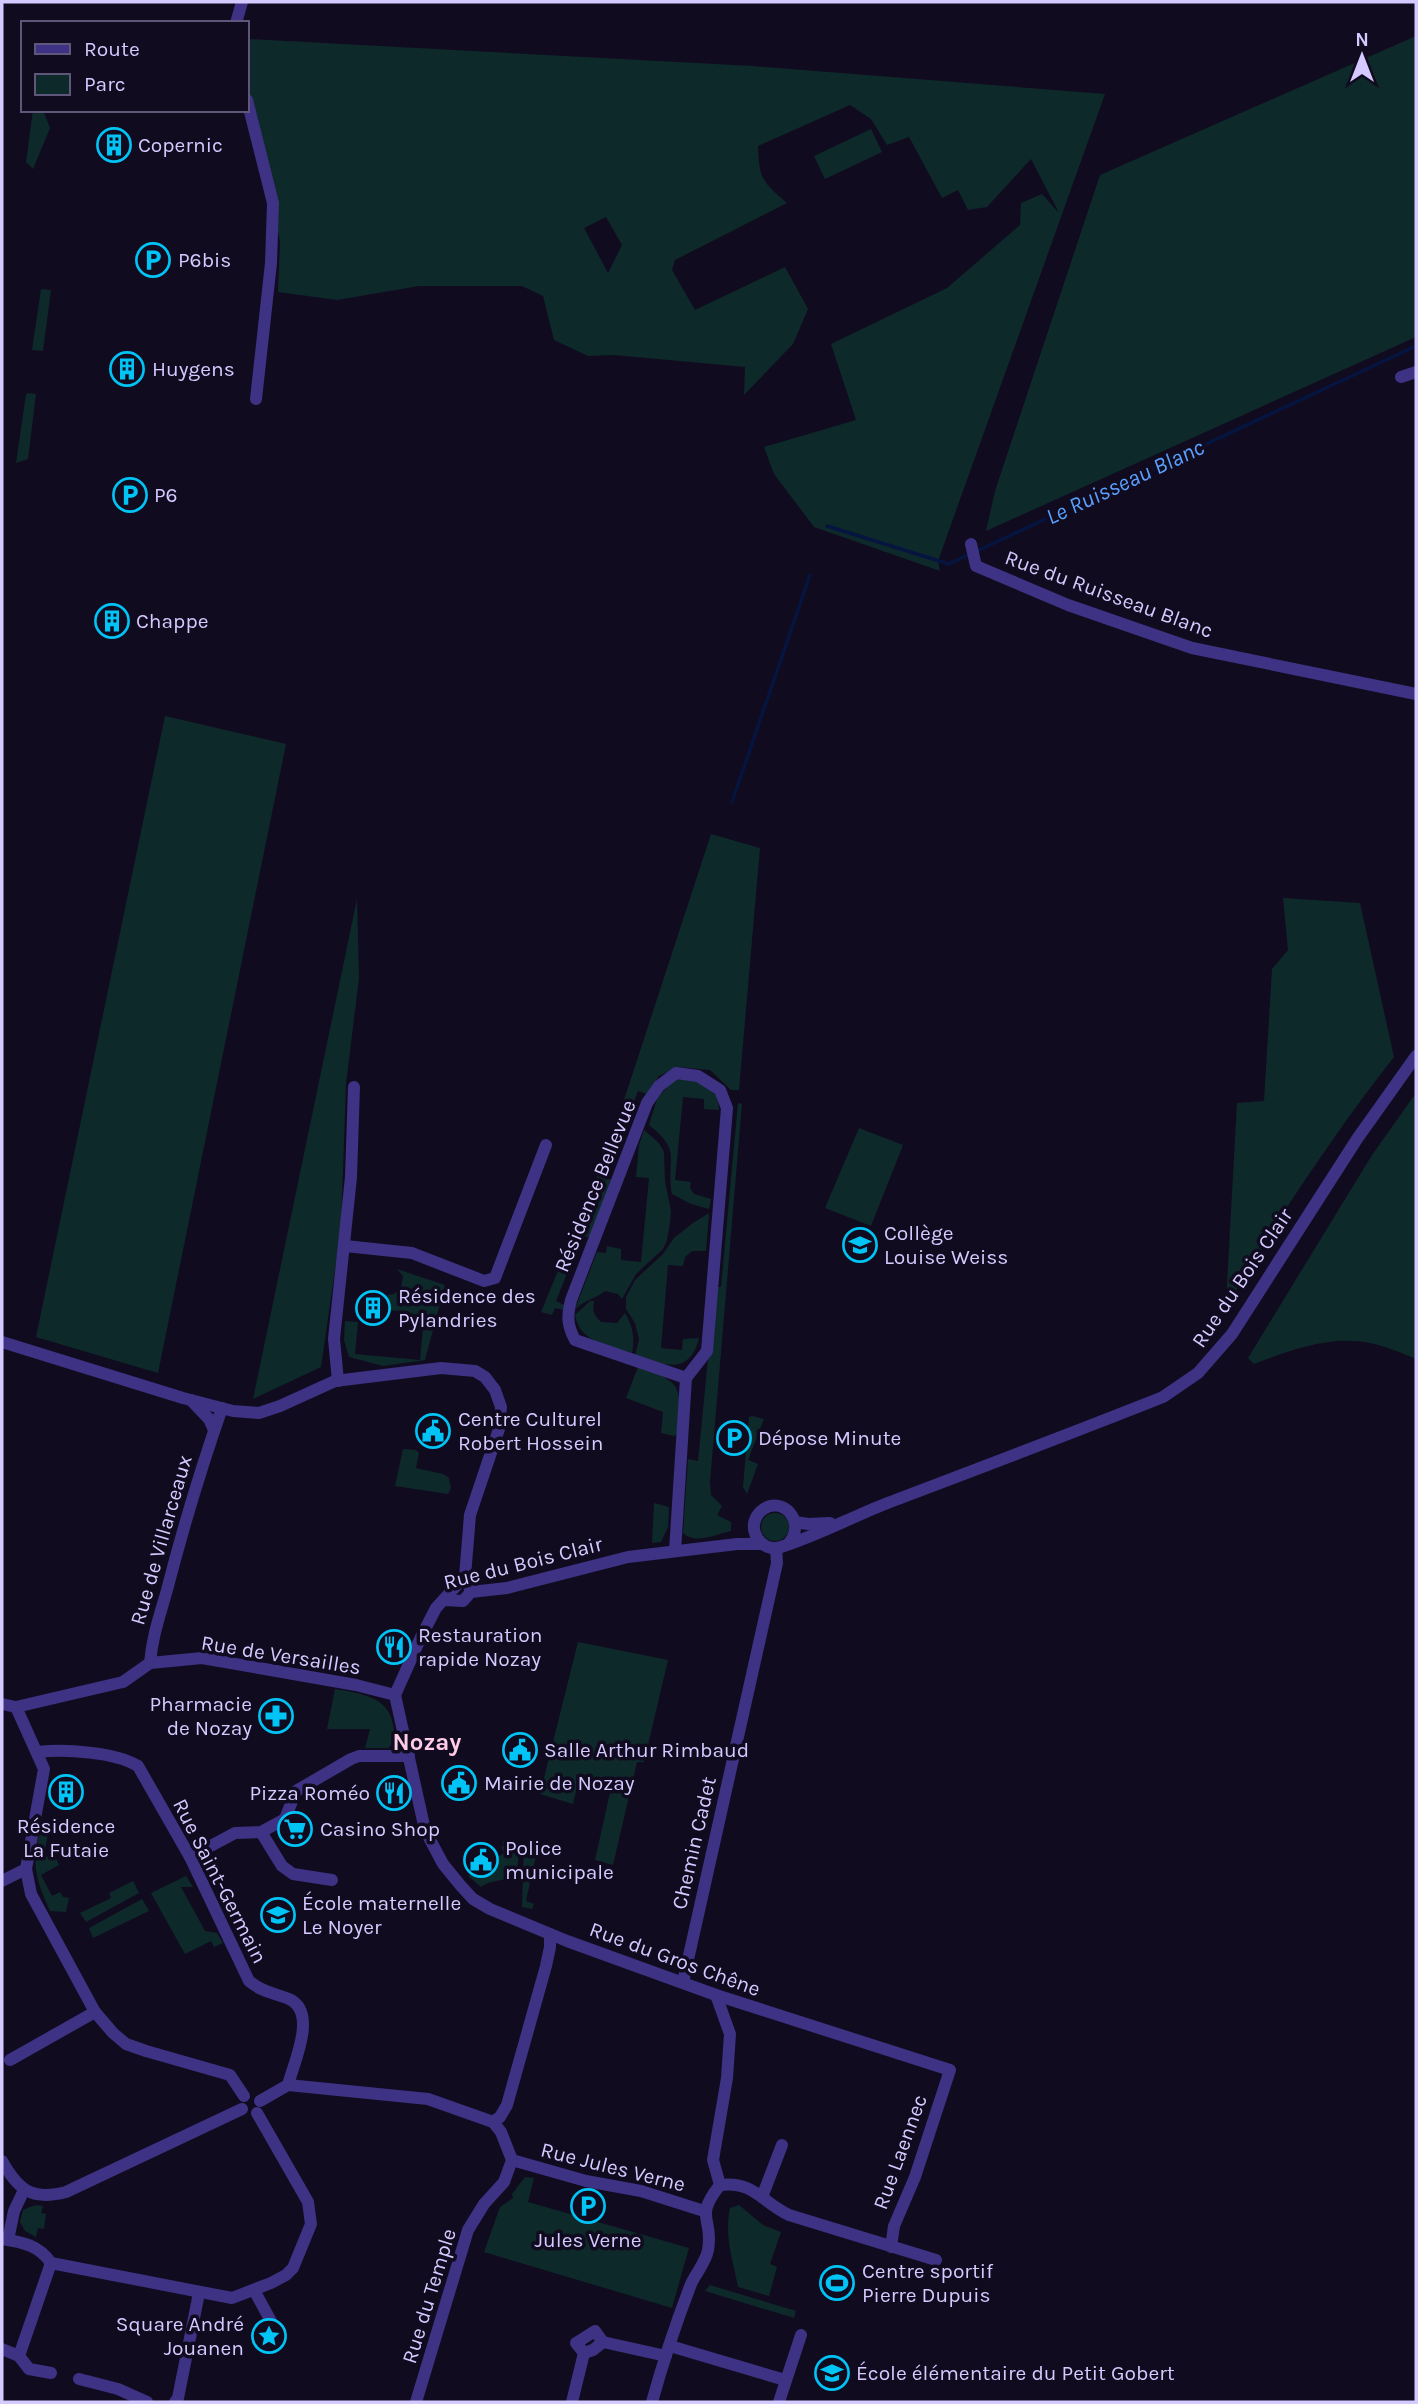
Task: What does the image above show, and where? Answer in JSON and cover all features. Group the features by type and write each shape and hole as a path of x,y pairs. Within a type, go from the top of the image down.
{"street":[{"path":"237,21 242,2"},
{"path":"248,104 273,203 271,263 256,400"},
{"path":"1401,377 1416,372"},
{"name":"Rue du Ruisseau Blanc","path":"971,544 976,566 1068,605 1192,648 1416,694"},
{"name":"Rue du Bois Clair","path":"781,1546 1163,1397 1198,1373 1232,1334 1357,1139 1416,1056"},
{"name":"Résidence Bellevue","path":"676,1073 698,1076 720,1090 727,1108 707,1350 686,1378 575,1340 567,1317 571,1300 648,1103 659,1086 676,1073"},
{"path":"338,1381 334,1339 351,1177 354,1087"},
{"path":"345,1246 412,1253 484,1281 495,1278 546,1145"},
{"path":"2,1342 191,1400 258,1413 338,1381 441,1368 463,1369 485,1377 495,1390 501,1407 499,1429 470,1515 465,1576 471,1592"},
{"path":"676,1551 686,1378"},
{"path":"191,1400 209,1419 215,1430"},
{"name":"Rue de Villarceaux","path":"149,1663 152,1638 198,1477 222,1408"},
{"path":"737,1544 753,1528 757,1515 767,1507 785,1509 796,1522 795,1535 781,1546 762,1544 757,1540 753,1528"},
{"name":"Rue du Bois Clair","path":"796,1522 839,1522"},
{"name":"Rue du Bois Clair","path":"395,1695 421,1637 436,1608 444,1600 463,1601 471,1592 507,1588 628,1557 737,1544 762,1544"},
{"name":"Chemin Cadet","path":"683,1982 781,1546"},
{"path":"444,1600 465,1576"},
{"name":"Rue de Versailles","path":"2,1704 16,1707 123,1682 149,1663 202,1658 356,1685 395,1695"},
{"path":"190,1859 235,1833 261,1832 285,1819 296,1791 351,1759 359,1756 409,1756 395,1695"},
{"path":"16,1707 44,1769 26,1868 31,1894 95,2012 114,2033 127,2044 146,2052 230,2075 250,2114 288,2085 428,2099 493,2122 501,2132 512,2160"},
{"name":"Rue Saint-Germain","path":"38,1752 58,1750 128,1760 138,1766 190,1859 249,1981 270,1994 290,2000 299,2006 304,2026 288,2085"},
{"name":"Rue du Gros Chêne","path":"409,1756 425,1830 443,1864 473,1899 490,1909 716,1995 950,2070"},
{"path":"261,1832 282,1866 293,1874 332,1880"},
{"path":"2,1881 26,1868"},
{"path":"493,2122 500,2117 507,2105 546,1966 550,1934"},
{"path":"716,1995 730,2034 727,2078 713,2160 720,2185"},
{"path":"10,2060 95,2012"},
{"name":"Rue Laennec","path":"891,2247 894,2226 915,2177 950,2070"},
{"path":"2,2161 11,2178 24,2190 51,2196 66,2192 243,2103"},
{"path":"24,2190 5,2240 29,2245 43,2252 51,2263 232,2298 286,2275 293,2268 311,2224 308,2202 258,2107"},
{"path":"762,2197 782,2145"},
{"name":"Rue Jules Verne","path":"512,2160 586,2181 641,2191 704,2211"},
{"name":"Rue du Temple","path":"416,2402 468,2230 484,2204 504,2182 512,2160"},
{"path":"720,2185 743,2185 789,2215 936,2260"},
{"path":"652,2402 692,2281 708,2251 704,2211 720,2185"},
{"path":"19,2356 51,2263"},
{"path":"254,2290 272,2323 263,2341"},
{"path":"175,2402 199,2293"},
{"path":"779,2402 801,2335"},
{"path":"572,2402 584,2353 603,2343 668,2351 785,2380"},
{"path":"2,2349 19,2356 29,2369 51,2373"},
{"path":"79,2379 118,2389 147,2402"}],"green space":[{"path":"1416,36 1416,337 986,531 995,491 1100,175"},
{"path":"248,39 753,66 1105,94 938,561 940,571 814,527 774,474 764,447 856,420 831,344 947,288 1020,225 1021,203 1042,194 1059,213 1031,159 987,207 968,210 958,190 942,198 909,137 887,145 871,119 850,105 758,146 759,165 764,179 787,203 675,260 672,270 695,310 785,267 808,309 793,344 744,395 745,367 614,355 588,356 554,340 543,296 522,286 419,286 337,300 278,292 280,242 248,85","holes":["606,217 622,245 608,273 584,228"]},
{"path":"33,112 44,112 50,128 33,169 26,162"},
{"path":"871,129 882,152 825,179 814,156"},
{"path":"41,289 51,290 43,351 32,350"},
{"path":"26,394 36,394 28,459 16,463"},
{"path":"165,716 286,744 158,1373 36,1337"},
{"path":"711,834 760,848 739,1090 731,1090 710,1070 678,1067 659,1076 647,1094 638,1091 604,1176 613,1181 592,1238 582,1236 556,1301 566,1306 564,1310 555,1308 552,1315 541,1312 607,1152"},
{"path":"1283,898 1360,903 1394,1057 1318,1161 1275,1225 1247,1275 1226,1302 1237,1103 1264,1101 1272,969 1288,950"},
{"path":"357,899 359,978 346,1084 341,1228 321,1367 253,1399"},
{"path":"674,1079 699,1080 717,1096 719,1110 704,1109 704,1099 683,1097 675,1180 691,1182 690,1188 694,1194 711,1199 709,1209 691,1204 672,1194 670,1149 660,1134 649,1125 657,1099"},
{"path":"1416,1093 1416,1359 1376,1344 1340,1341 1296,1349 1254,1364 1248,1358 1372,1155"},
{"path":"738,1103 742,1104 710,1482 711,1495 722,1506 717,1515 731,1522 731,1531 706,1538 694,1538 683,1533 688,1459 698,1461 715,1287 721,1287"},
{"path":"859,1128 903,1145 871,1226 825,1208"},
{"path":"644,1130 659,1143 664,1152 665,1181 671,1211 667,1240 663,1249 636,1274 622,1299 618,1294 605,1291 575,1309 597,1252 606,1253 607,1246 621,1249 621,1260 641,1262 649,1178 636,1177 639,1145"},
{"path":"709,1213 706,1251 692,1251 685,1257 683,1266 668,1265 661,1348 682,1350 683,1339 699,1338 695,1350 682,1363 674,1365 635,1356 639,1339 635,1323 626,1309 626,1297 635,1280 663,1254 674,1238"},
{"path":"397,1269 445,1285 425,1360 383,1366 349,1357 344,1340 345,1321 358,1322 355,1354 420,1360 423,1327 399,1311 387,1310 388,1295 401,1288 403,1276"},
{"path":"590,1301 594,1301 594,1313 601,1322 617,1323 625,1313 633,1333 632,1353 596,1342 583,1332 575,1315"},
{"path":"638,1367 664,1378 677,1389 679,1406 677,1434 674,1436 661,1433 663,1412 626,1398"},
{"path":"749,1417 764,1419 748,1460 758,1464 747,1494 743,1487"},
{"path":"403,1449 416,1450 419,1453 416,1468 449,1478 451,1488 448,1494 395,1486"},
{"path":"654,1503 669,1507 668,1527 661,1542 652,1543"},
{"path":"775,1513 785,1517 789,1527 785,1537 775,1541 765,1537 761,1527 765,1517"},
{"path":"578,1642 668,1660 644,1762 637,1762 613,1865 595,1860 611,1788 579,1779 573,1804 540,1794"},
{"path":"335,1689 365,1695 385,1707 396,1740 388,1748 365,1748 370,1729 327,1729"},
{"path":"42,1823 59,1826 57,1834 48,1833 45,1851 46,1857 54,1854 59,1865 41,1875 52,1896 60,1892 63,1897 69,1898 66,1912 50,1911 37,1877 36,1858"},
{"path":"505,1840 516,1842 519,1846 517,1875 481,1887 468,1876 504,1853 501,1847"},
{"path":"524,1842 538,1846 526,1901 534,1904 532,1909 522,1907"},
{"path":"186,1876 193,1887 181,1887 205,1931 217,1933 223,1943 214,1947 211,1941 185,1954 151,1893"},
{"path":"133,1881 139,1893 86,1922 80,1913 111,1898 109,1893"},
{"path":"142,1899 149,1911 93,1938 89,1928"},
{"path":"525,2177 534,2178 528,2202 689,2248 672,2308 484,2252 500,2207 513,2198 512,2194"},
{"path":"35,2205 43,2206 41,2213 46,2214 44,2229 38,2228 36,2237 25,2231 20,2222 23,2210"},
{"path":"739,2205 763,2225 781,2232 770,2264 777,2267 769,2296 738,2287 730,2248 728,2218 730,2208"},
{"path":"710,2285 796,2311 794,2318 705,2291"}],"waterway":[{"name":"Le Ruisseau Blanc","path":"977,551 1416,346"},
{"name":"Le Ruisseau Blanc","path":"827,526 949,564 970,554"},
{"name":"Le Ruisseau Blanc","path":"732,802 810,575"}],"place":[{"name":"Copernic","path":"114,145"},
{"name":"P6bis","path":"153,260"},
{"name":"Huygens","path":"127,369"},
{"name":"P6","path":"130,495"},
{"name":"Chappe","path":"112,621"},
{"name":"Collège Louise Weiss","path":"860,1245"},
{"name":"Résidence des Pylandries","path":"373,1308"},
{"name":"Centre Culturel Robert Hossein","path":"433,1431"},
{"name":"Dépose Minute","path":"734,1438"},
{"name":"Restauration rapide Nozay","path":"394,1647"},
{"name":"Pharmacie de Nozay","path":"276,1716"},
{"name":"Salle Arthur Rimbaud","path":"520,1750"},
{"name":"Mairie de Nozay","path":"459,1783"},
{"name":"Résidence La Futaie","path":"66,1792"},
{"name":"Pizza Roméo","path":"394,1793"},
{"name":"Casino Shop","path":"295,1829"},
{"name":"Police municipale","path":"481,1860"},
{"name":"École maternelle Le Noyer","path":"278,1915"},
{"name":"Jules Verne","path":"588,2206"},
{"name":"Centre sportif Pierre Dupuis","path":"837,2283"},
{"name":"Square André Jouanen","path":"269,2336"},
{"name":"École élémentaire du Petit Gobert","path":"832,2373"}],"district":[{"name":"Nozay","path":"427,1742"}]}
